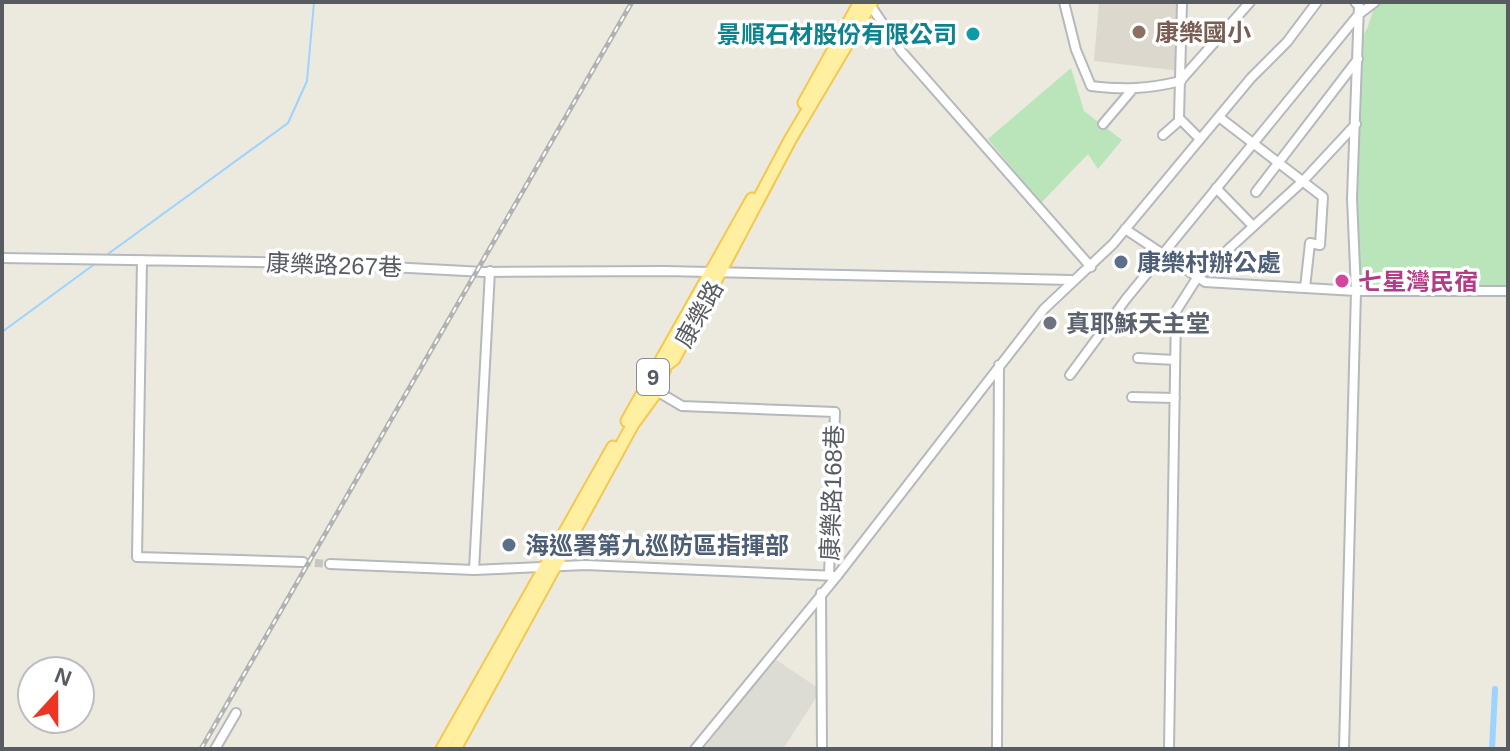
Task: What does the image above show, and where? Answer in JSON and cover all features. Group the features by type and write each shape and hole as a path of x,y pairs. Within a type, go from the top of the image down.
{"main road":[{"name":"康樂路","path":"442,749 457,734 558,566 652,389 868,3"},
{"name":"康樂路","path":"455,749 457,734 543,569 652,389"}],"street":[{"path":"1064,2 1076,50 1091,86 1131,91"},
{"path":"1163,135 1179,121 1182,2"},
{"path":"1103,124 1131,91 1145,84 1156,86 1181,81 1250,2"},
{"path":"695,749 999,365 1071,280 1091,267 1125,229 1287,42 1317,2"},
{"path":"1344,749 1356,291 1352,198 1359,14 1355,2"},
{"path":"1070,375 1162,254 1359,14 1375,2"},
{"path":"868,3 901,51 1091,267"},
{"path":"1256,192 1358,58"},
{"path":"1219,117 1323,197 1320,245 1310,243 1305,288"},
{"path":"1179,121 1200,139"},
{"path":"1169,749 1176,311 1197,278 1303,181 1356,124"},
{"path":"1216,188 1252,225"},
{"path":"1125,229 1197,278 1217,284 1356,291 1508,291"},
{"name":"康樂路267巷","path":"2,258 490,271 665,271 1071,280"},
{"path":"142,260 137,557 303,562"},
{"path":"474,570 490,271"},
{"path":"1138,358 1175,360"},
{"path":"997,749 999,365"},
{"name":"康樂路168巷","path":"652,389 682,406 835,412 833,575"},
{"path":"1132,397 1175,398"},
{"path":"330,564 474,570 558,566 833,575"},
{"path":"821,593 822,749"},
{"path":"215,749 236,713"}],"shaded area":[{"name":"康樂國小","path":"1099,2 1183,2 1180,71 1094,61"},
{"path":"772,657 821,690 783,749 704,749"}],"green space":[{"path":"1376,2 1508,2 1508,286 1357,285 1352,281 1359,41 1367,29"},
{"path":"1071,68 1084,111 1122,140 1098,169 1088,154 1041,203 988,139"}],"waterway":[{"path":"108,254 288,123 307,81 314,2"},
{"path":"2,332 96,263"},
{"path":"1492,749 1495,689"}],"tunnel":[{"path":"303,562 330,564"}],"railway":[{"path":"201,749 632,2"}],"place":[{"name":"康樂國小","path":"1139,32"},
{"name":"景順石材股份有限公司","path":"973,34"},
{"name":"康樂村辦公處","path":"1121,262"},
{"name":"七星灣民宿","path":"1342,281"},
{"name":"真耶穌天主堂","path":"1050,323"},
{"name":"海巡署第九巡防區指揮部","path":"509,545"}]}
